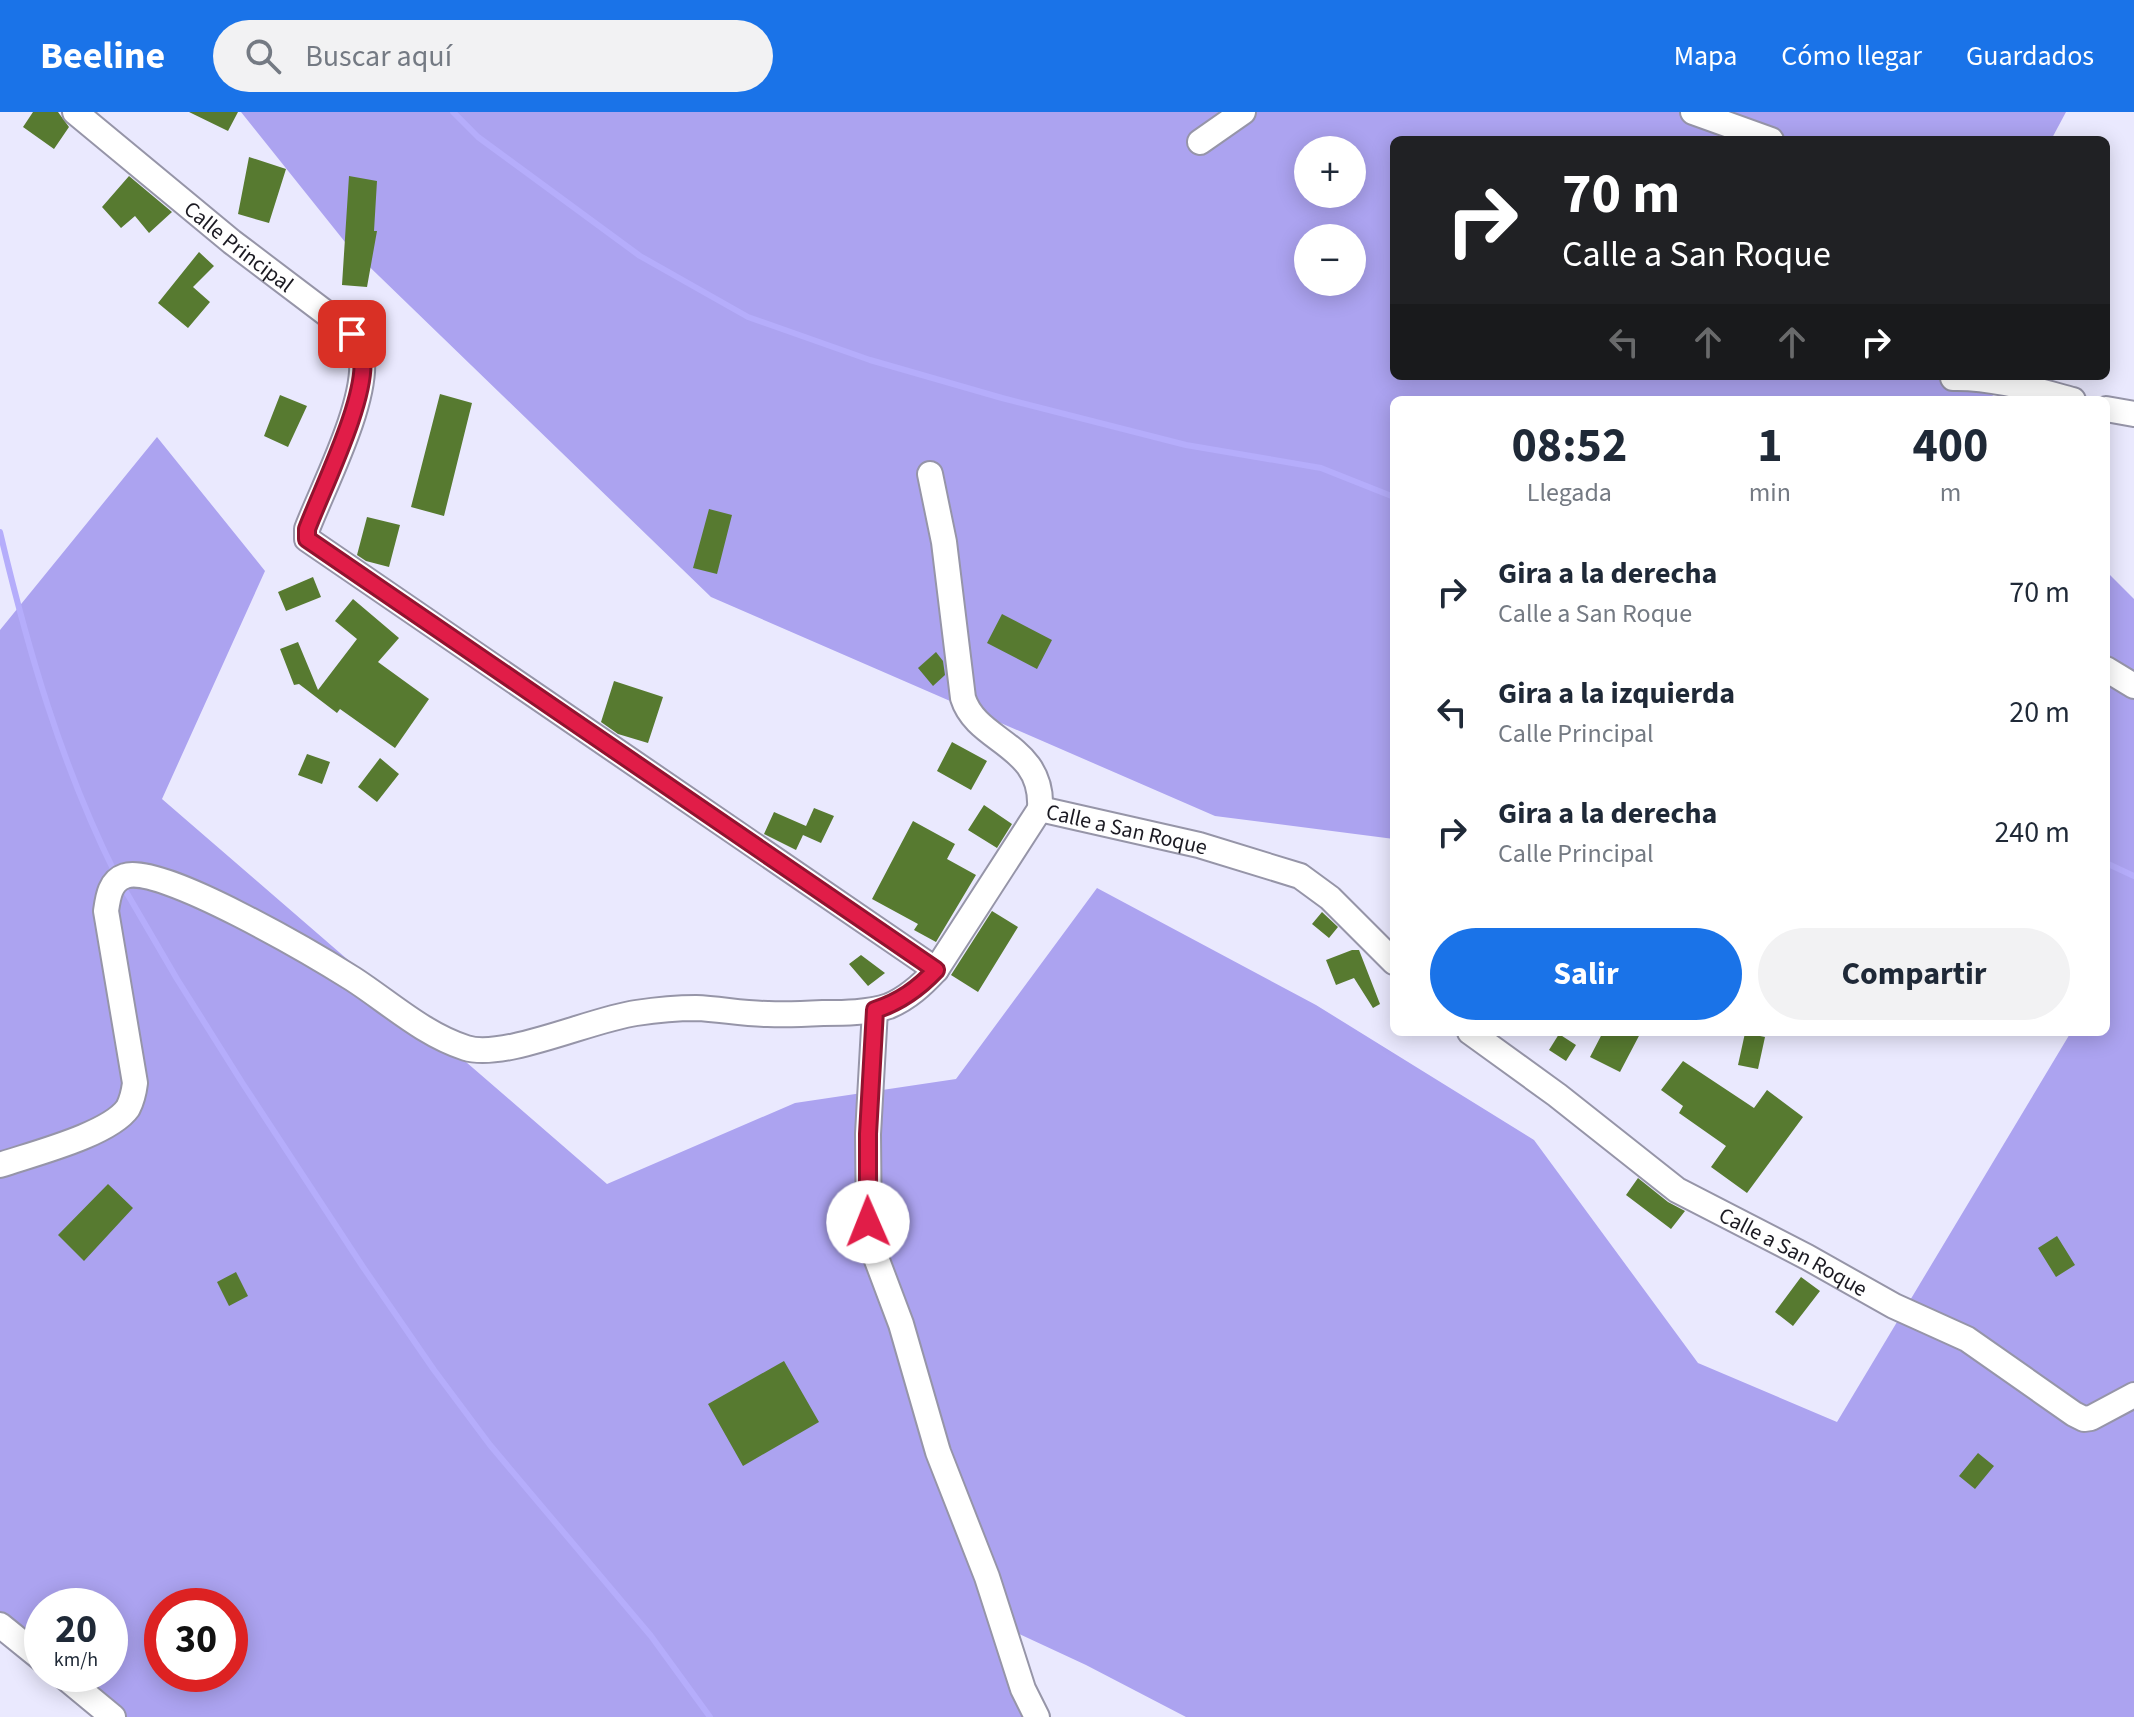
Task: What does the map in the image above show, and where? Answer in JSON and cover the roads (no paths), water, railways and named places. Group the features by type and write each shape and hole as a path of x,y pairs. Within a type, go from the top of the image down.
{"street":[{"name":"Calle Principal","path":"75,112 232,242 339,323 352,334 358,345 362,375 352,416 307,529 307,539 936,970"},
{"path":"1200,142 1243,112"},
{"path":"1693,112 1760,136"},
{"path":"1952,385 2026,388 2057,396"},
{"path":"2110,410 2134,414"},
{"path":"930,474 944,542 963,698 973,719 1005,741 1022,759 1038,785 1040,809"},
{"path":"2110,671 2134,686"},
{"name":"Calle a San Roque","path":"875,1010 906,997 936,970 1040,809 1199,845 1300,876 1330,898 1390,958"},
{"path":"0,1165 95,1132 115,1120 130,1103 135,1083 106,911 110,890 115,881 125,876 139,874 182,887 311,953 411,1021 448,1041 480,1051 510,1047 607,1018 635,1013 696,1008 767,1014 875,1010 868,1134 869,1239 901,1324 938,1452 987,1577 1023,1689 1037,1717"},
{"name":"Calle a San Roque","path":"1476,1036 1557,1095 1677,1190 1894,1306 1967,1339 2074,1414 2084,1419 2091,1418 2134,1395"},
{"path":"0,1625 24,1644"},
{"path":"83,1692 113,1717"}],"waterway":[{"path":"453,112 478,137 640,256 748,317 870,360 1002,398 1186,445 1321,468 1390,495"},
{"path":"0,532 22,620 62,748 115,873"},
{"path":"2110,865 2134,876"},
{"path":"121,883 243,1084 434,1370 490,1445 651,1636 710,1717"}]}
